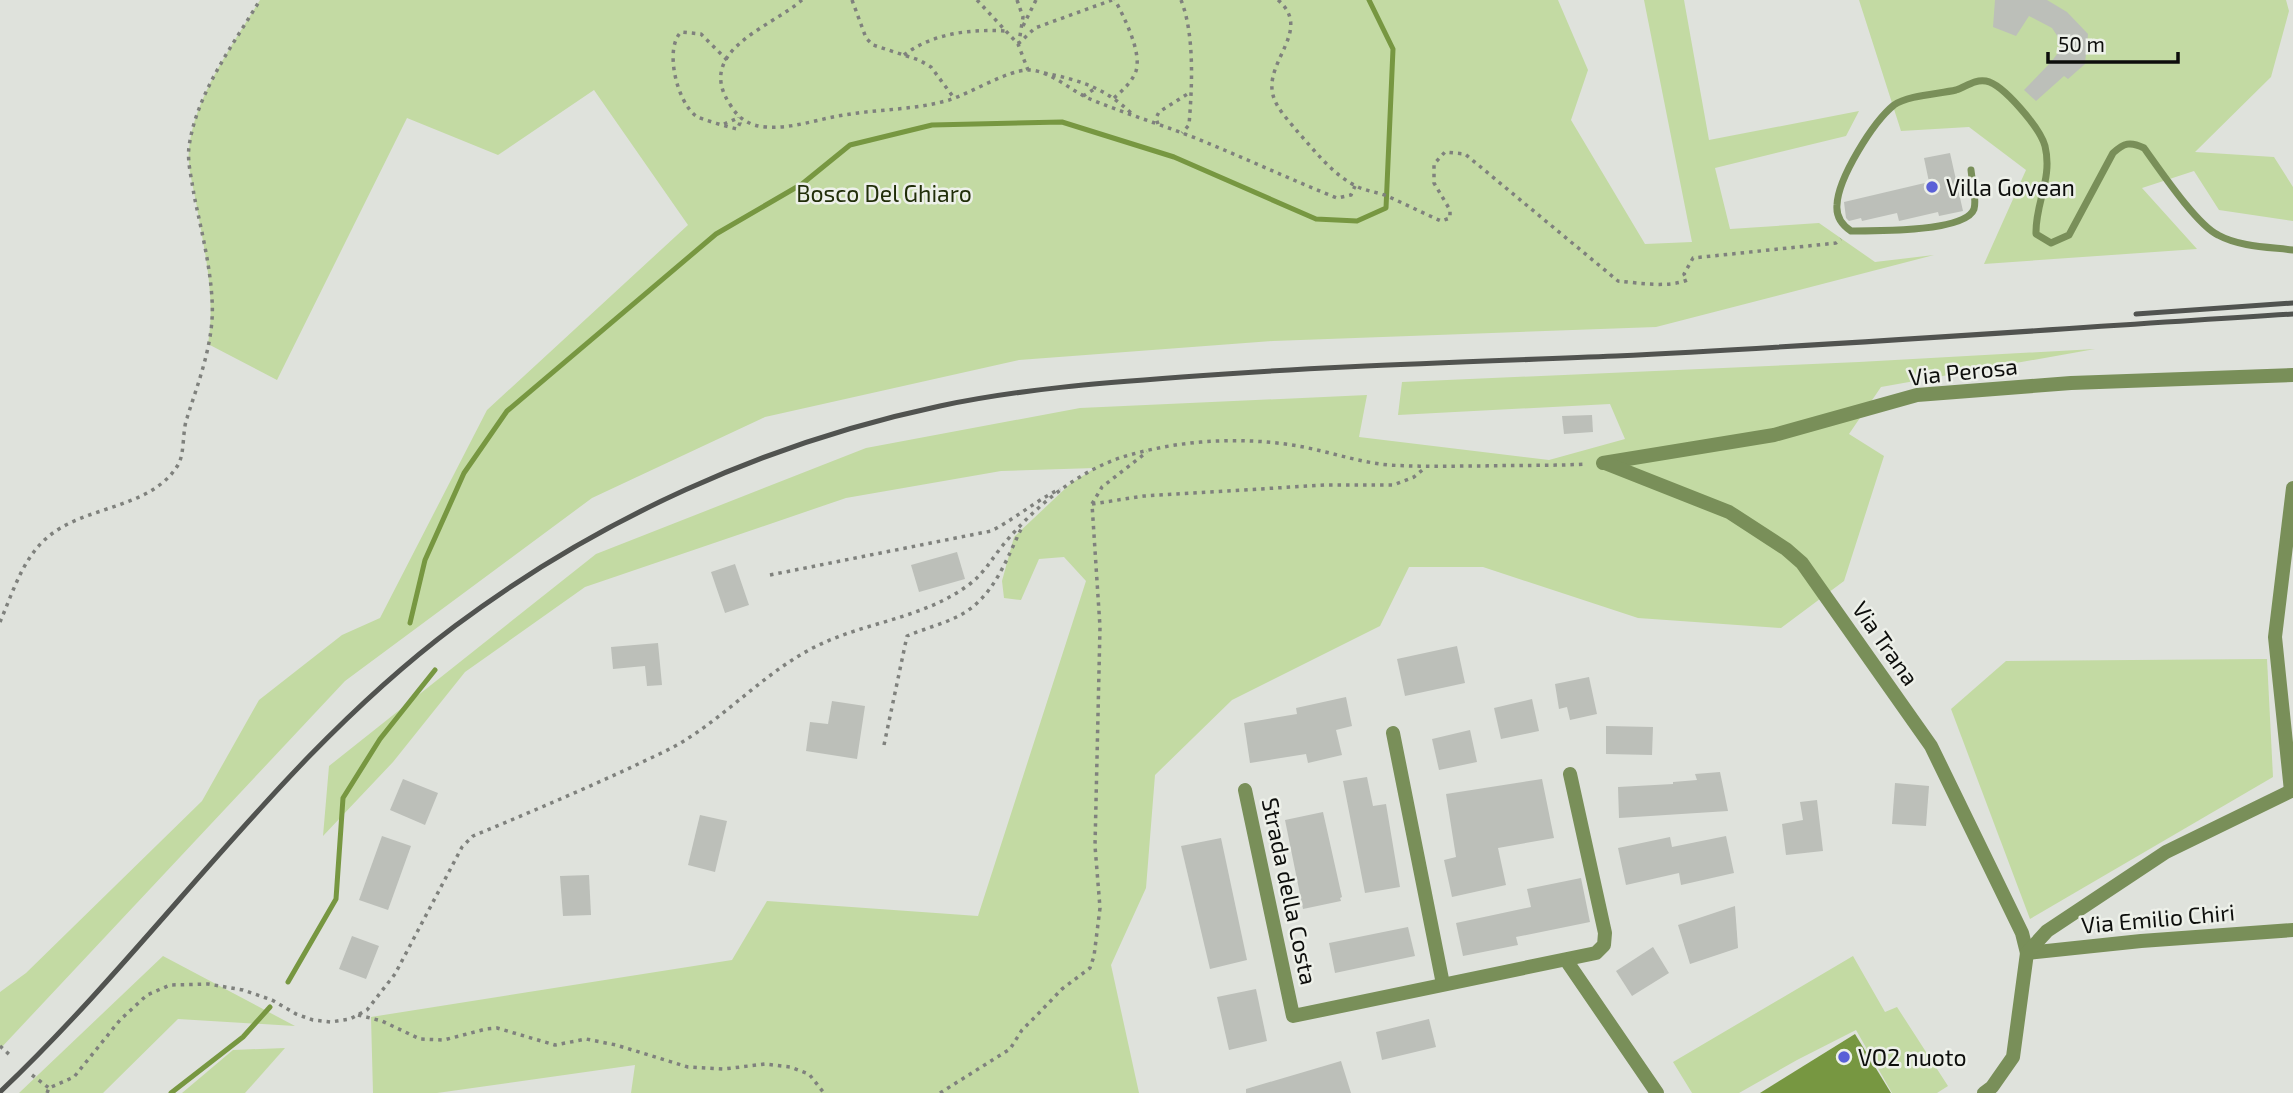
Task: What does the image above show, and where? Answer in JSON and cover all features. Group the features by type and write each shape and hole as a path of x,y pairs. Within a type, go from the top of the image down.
{"street":[{"name":"Via Perosa","path":"1603,463 1774,435 1917,395 2071,383 2293,374"},
{"name":"Via Trana","path":"1603,463 1729,512 1786,549 1802,563 1931,746 2022,933 2026,953"},
{"path":"1990,1091 2013,1057 2026,953 2046,932 2166,852 2292,790 2276,637 2293,488"},
{"path":"1393,733 1443,985"},
{"name":"Strada della Costa","path":"1245,790 1293,1016 1596,953 1604,945 1605,933 1570,774"},
{"name":"Via Emilio Chiri","path":"2026,953 2293,930"},
{"path":"1566,960 1657,1093"}],"lane":[{"path":"1971,170 1975,207 1970,216 1956,222 1915,229 1851,231 1843,226 1838,217 1836,206 1840,189 1861,144 1884,115 1897,103 1959,89 1983,80 1994,84 2035,124 2045,143 2048,164 2044,195 2036,218 2036,234 2051,243 2069,235 2113,153 2122,145 2132,142 2144,148 2203,224 2218,235 2239,243 2293,250"}],"path":[{"path":"0,622 28,559 49,536 77,519 137,498 164,480 179,463 184,427 207,353 212,314 189,150 196,117 218,69 260,0"},
{"path":"727,60 701,34 681,32 677,36 673,65 685,104 695,116 706,122 737,129 740,123 738,117 723,95 719,82 721,70 750,34 802,0"},
{"path":"852,0 866,38 873,45 931,67 954,98"},
{"path":"977,0 1018,44 1028,70"},
{"path":"1017,0 1023,17 1018,44"},
{"path":"1022,27 1036,0"},
{"path":"1018,44 1035,27 1114,0 1131,34 1137,64 1135,74 1114,97"},
{"path":"1181,0 1190,31 1189,125 1182,133"},
{"path":"1278,0 1283,4 1292,23 1289,39 1276,63 1272,94 1284,114 1327,166 1355,186 1386,196 1441,221 1450,218 1450,210 1434,183 1434,164 1445,152 1465,154 1618,281 1660,283 1669,286 1687,280 1684,274 1693,258 1836,243 1851,231"},
{"path":"904,55 918,44 936,38 972,30 1006,31"},
{"path":"724,124 738,117 763,127 788,127 845,115 892,110 954,98 1028,70 1062,76 1097,88 1114,97 1132,115"},
{"path":"1038,72 1083,96 1182,133 1337,198 1350,195 1355,186"},
{"path":"1083,96 1097,88"},
{"path":"1158,124 1158,112 1189,93"},
{"path":"770,575 991,531 1041,498 1098,466 1178,445 1227,441 1261,442 1387,464 1427,467 1603,463"},
{"path":"940,1093 1010,1049 1022,1030 1062,989 1090,968 1094,956 1100,908 1095,846 1100,627 1092,504 1102,487 1148,451"},
{"path":"1092,504 1144,496 1325,485 1393,485 1414,477 1427,467"},
{"path":"32,1075 48,1091 74,1077 120,1020 148,995 170,985 208,984 243,990 313,1020 331,1022 350,1019 367,1010 395,974 462,847 473,836 597,783 685,741 768,676 823,643 910,613 965,587 986,569 1024,522 1068,485"},
{"path":"884,744 907,636 964,613 980,600 999,575 1024,522"},
{"path":"358,1015 382,1021 421,1040 444,1040 497,1028 555,1045 586,1040 616,1045 688,1067 724,1069 765,1064 790,1067 809,1074 824,1093"},
{"path":"0,1046 12,1057"}],"green space":[{"name":"Bosco Del Ghiaro","path":"260,0 1558,0 1588,70 1571,120 1645,244 1692,242 1644,0 1684,0 1709,140 1859,111 1846,136 1715,168 1730,229 1819,223 1875,262 1934,255 1656,327 1273,341 1019,360 765,417 592,498 345,681 0,1049 0,992 26,973 202,801 259,700 342,635 380,618 487,410 688,225 594,90 498,155 407,118 277,380 208,344 210,290 190,169 192,129 207,90 227,52"},
{"path":"1859,0 2286,0 2289,11 2271,77 2195,152 2274,157 2293,187 2293,221 2219,210 2194,171 2142,188 2197,249 1984,264 2026,170 1969,127 1901,131"},
{"path":"2095,349 1881,387 1849,434 1884,456 1844,581 1781,628 1638,618 1483,567 1409,567 1380,626 1232,700 1155,775 1146,888 1111,965 1139,1093 631,1093 635,1065 437,1093 373,1093 371,1017 732,960 767,901 978,916 1086,581 1064,557 1039,559 1021,600 1004,598 1002,581 1014,537 1070,484 1095,468 1001,471 846,498 585,587 465,672 393,762 323,836 329,766 596,554 866,448 1080,408 1367,395 1359,437 1549,460 1625,439 1610,404 1398,415 1402,382"},
{"path":"2267,659 2273,777 2030,919 1951,709 2006,661"},
{"path":"163,956 295,1026 178,1019 103,1093 19,1093"},
{"path":"1853,956 1885,1012 1897,1007 1948,1086 1937,1093 1892,1093 1856,1030 1739,1093 1692,1093 1673,1062"},
{"path":"285,1048 245,1093 182,1093 233,1050"}],"shaded area":[{"name":"VO2 nuoto","path":"1855,1034 1891,1093 1760,1093"}],"building":[{"path":"1995,0 2047,0 2067,12 2088,34 2085,64 2068,79 2064,76 2036,101 2024,90 2061,49 2060,40 2052,28 2029,16 2016,36 1993,27"},
{"name":"Villa Govean","path":"1950,153 1963,211 1939,216 1938,212 1899,221 1897,213 1862,221 1861,218 1849,221 1846,218 1844,202 1929,182 1924,158"},
{"path":"1592,415 1593,432 1564,434 1562,416"},
{"path":"957,552 965,579 919,592 911,565"},
{"path":"735,564 749,605 725,613 711,572"},
{"path":"658,643 662,685 647,686 645,666 613,669 611,647"},
{"path":"1457,646 1465,683 1405,696 1397,659"},
{"path":"1589,677 1597,714 1570,720 1567,707 1559,709 1555,684"},
{"path":"1346,697 1352,726 1336,730 1342,755 1308,763 1306,754 1250,763 1244,723 1297,714 1296,708"},
{"path":"1532,699 1539,731 1501,739 1494,708"},
{"path":"832,701 865,706 857,759 806,751 810,722 828,724"},
{"path":"1606,726 1653,727 1652,755 1606,754"},
{"path":"1470,730 1477,762 1439,770 1432,739"},
{"path":"1720,772 1728,811 1619,818 1618,787 1673,784 1697,780 1695,774"},
{"path":"1367,777 1373,806 1386,804 1400,887 1365,893 1343,781"},
{"path":"403,779 438,793 425,825 390,810"},
{"path":"1542,779 1554,838 1498,848 1506,885 1452,897 1444,860 1456,857 1446,794"},
{"path":"1895,783 1929,786 1926,826 1892,824"},
{"path":"1817,800 1823,851 1786,855 1782,824 1803,820 1800,802"},
{"path":"1323,812 1342,897 1341,901 1303,909 1285,820"},
{"path":"700,815 727,821 715,872 688,865"},
{"path":"382,836 411,846 388,910 359,900"},
{"path":"1726,836 1734,873 1681,885 1679,873 1626,885 1618,848 1670,837 1672,847"},
{"path":"1221,838 1247,960 1210,969 1181,846"},
{"path":"589,875 591,915 563,916 560,876"},
{"path":"1581,878 1590,922 1516,937 1518,945 1463,956 1456,923 1531,907 1527,889"},
{"path":"1735,906 1738,948 1690,964 1678,925"},
{"path":"1408,927 1415,956 1335,973 1329,943"},
{"path":"352,936 379,946 366,979 339,969"},
{"path":"1653,947 1669,973 1632,996 1616,971"},
{"path":"1256,989 1267,1041 1229,1050 1217,997"},
{"path":"1429,1019 1436,1047 1382,1060 1376,1032"},
{"path":"1341,1061 1351,1093 1246,1093 1246,1089"}],"waterway":[{"path":"410,623 425,560 464,473 507,411 716,234 802,184 850,145 932,125 1062,122 1174,157 1316,219 1357,221 1386,208 1393,49 1369,0"},
{"path":"288,982 336,899 343,798 380,739 435,670"},
{"path":"171,1093 243,1037 270,1007"}],"railway":[{"path":"2136,314 2293,303"},
{"path":"0,1092 113,975 221,852 332,733 392,678 455,626 510,587 625,519 685,490 810,441 875,422 970,400 1121,382 1290,370 1785,347 2293,314"}],"place":[{"name":"Villa Govean","path":"1932,187"},
{"name":"VO2 nuoto","path":"1844,1057"}]}
